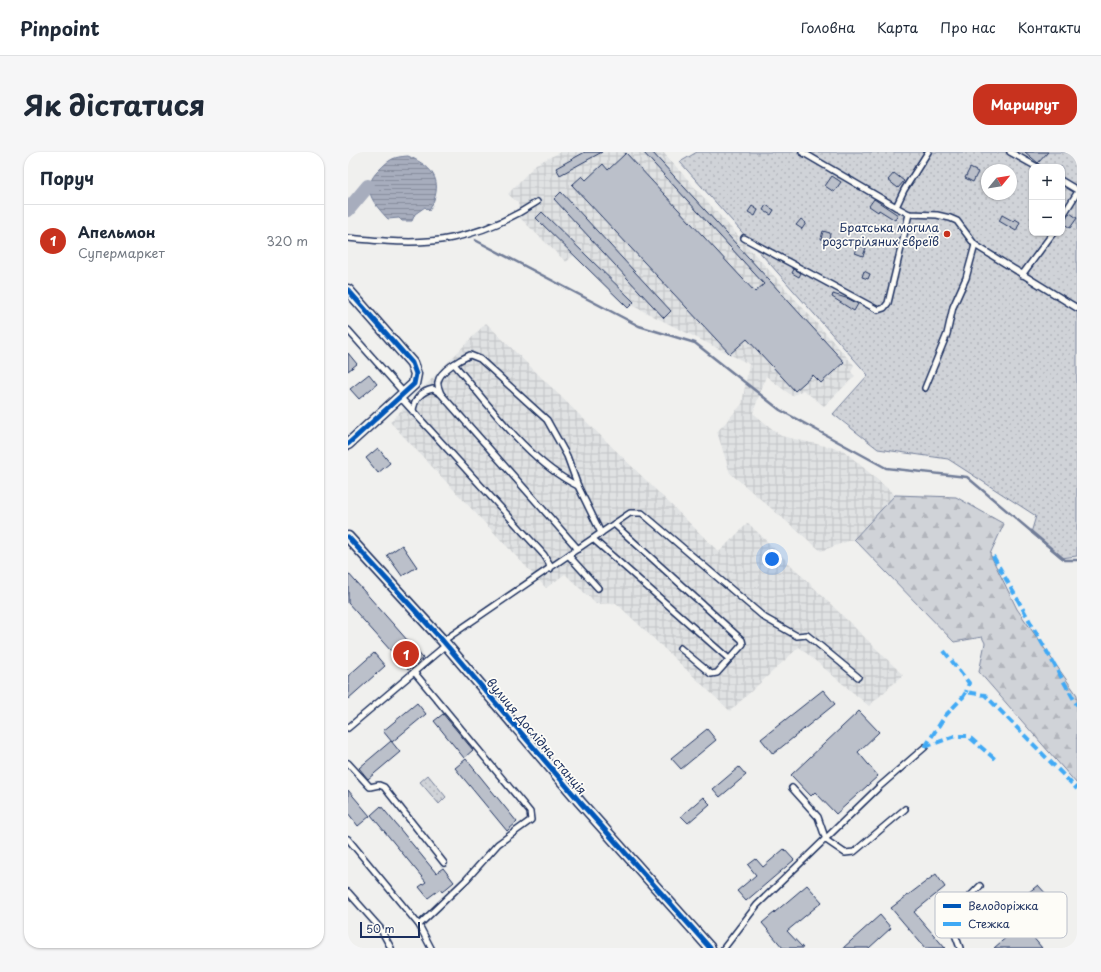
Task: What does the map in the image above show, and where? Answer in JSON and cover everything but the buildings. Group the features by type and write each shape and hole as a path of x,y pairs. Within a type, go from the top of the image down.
{"street":[{"path":"348,290 412,363 416,374 414,384 348,444"},
{"name":"вулиця Дослідна станція","path":"348,537 444,643 580,802 710,948"}],"lane":[{"path":"802,152 909,214 937,214 950,218 962,227 975,245 1077,308"},
{"path":"896,207 904,190 928,152"},
{"path":"1010,152 1032,164"},
{"path":"1065,183 1077,190"},
{"path":"1065,212 1077,193"},
{"path":"348,238 414,241 452,238 495,225 514,216 537,202"},
{"path":"744,238 878,310 884,308 888,303 909,214"},
{"path":"1022,275 1051,236"},
{"path":"925,388 947,334 952,307 966,278 975,245"},
{"path":"348,330 402,395 413,411 544,555 549,563 550,569"},
{"path":"441,394 437,383 439,377 454,364 470,356 480,359 547,420 566,456 578,486 601,534"},
{"path":"454,364 539,460 564,479 578,486"},
{"path":"413,411 414,402 426,390 433,389 441,394 578,549"},
{"path":"348,728 414,672 444,643 630,513 642,513 765,618 797,636 807,635 858,677"},
{"path":"614,524 742,640 743,644 717,673 711,674 680,648"},
{"path":"593,539 729,659"},
{"path":"569,556 598,588"},
{"path":"414,672 532,816 531,820 498,844 466,880 419,925"},
{"path":"724,948 757,905 826,840 878,787 925,747"},
{"path":"348,763 370,787 379,785 384,787 444,862"},
{"path":"792,788 818,817 826,840 845,853 854,852 905,809"},
{"path":"348,839 419,925 431,948"},
{"path":"974,892 980,886"},
{"path":"348,892 380,928 390,948"},
{"path":"957,938 960,948"}],"shaded area":[{"path":"561,152 663,152 854,365 851,372 855,376 824,406 803,390 792,396 766,376 753,413 781,436 843,450 895,495 854,539 821,551 730,473 717,432 742,404 749,364 627,303 575,254 566,262 519,217 518,203 508,194 536,164"},
{"path":"486,323 719,552 748,523 903,675 869,706 799,647 730,711 616,603 596,604 565,574 546,588 390,422"}],"green space":[{"path":"697,152 1077,152 1077,556 1061,558 1031,533 1036,516 948,459 878,449 833,414 868,375 680,162"},
{"path":"895,495 956,497 1004,524 990,554 1017,609 1077,695 1077,784 979,672 985,643 982,637 954,642 854,539"},
{"path":"428,775 446,797 439,804 420,782"}],"water":[{"path":"408,156 418,161 431,171 435,178 436,184 434,201 429,211 425,207 415,214 412,221 402,221 399,218 388,219 378,207 371,195 370,183 379,170 389,161 395,158"}],"waterway":[{"path":"348,210 368,186"},
{"path":"475,240 639,326 695,343 780,410 886,468 967,477 1065,560 1077,560"}],"marked path":[{"path":"993,556 1077,705"},
{"path":"944,651 969,683 966,692"},
{"path":"925,747 945,716 966,692 985,695 1077,789"},
{"path":"925,747 955,736 968,736 996,760"}],"cycle path":[{"path":"348,290 412,363 416,374 414,384 348,444"},
{"path":"348,537 443,641 580,802 710,948"}],"place":[{"name":"Братська могила розстріляних євреїв","path":"947,234"},
{"name":"Апельмон","path":"406,654"}]}
